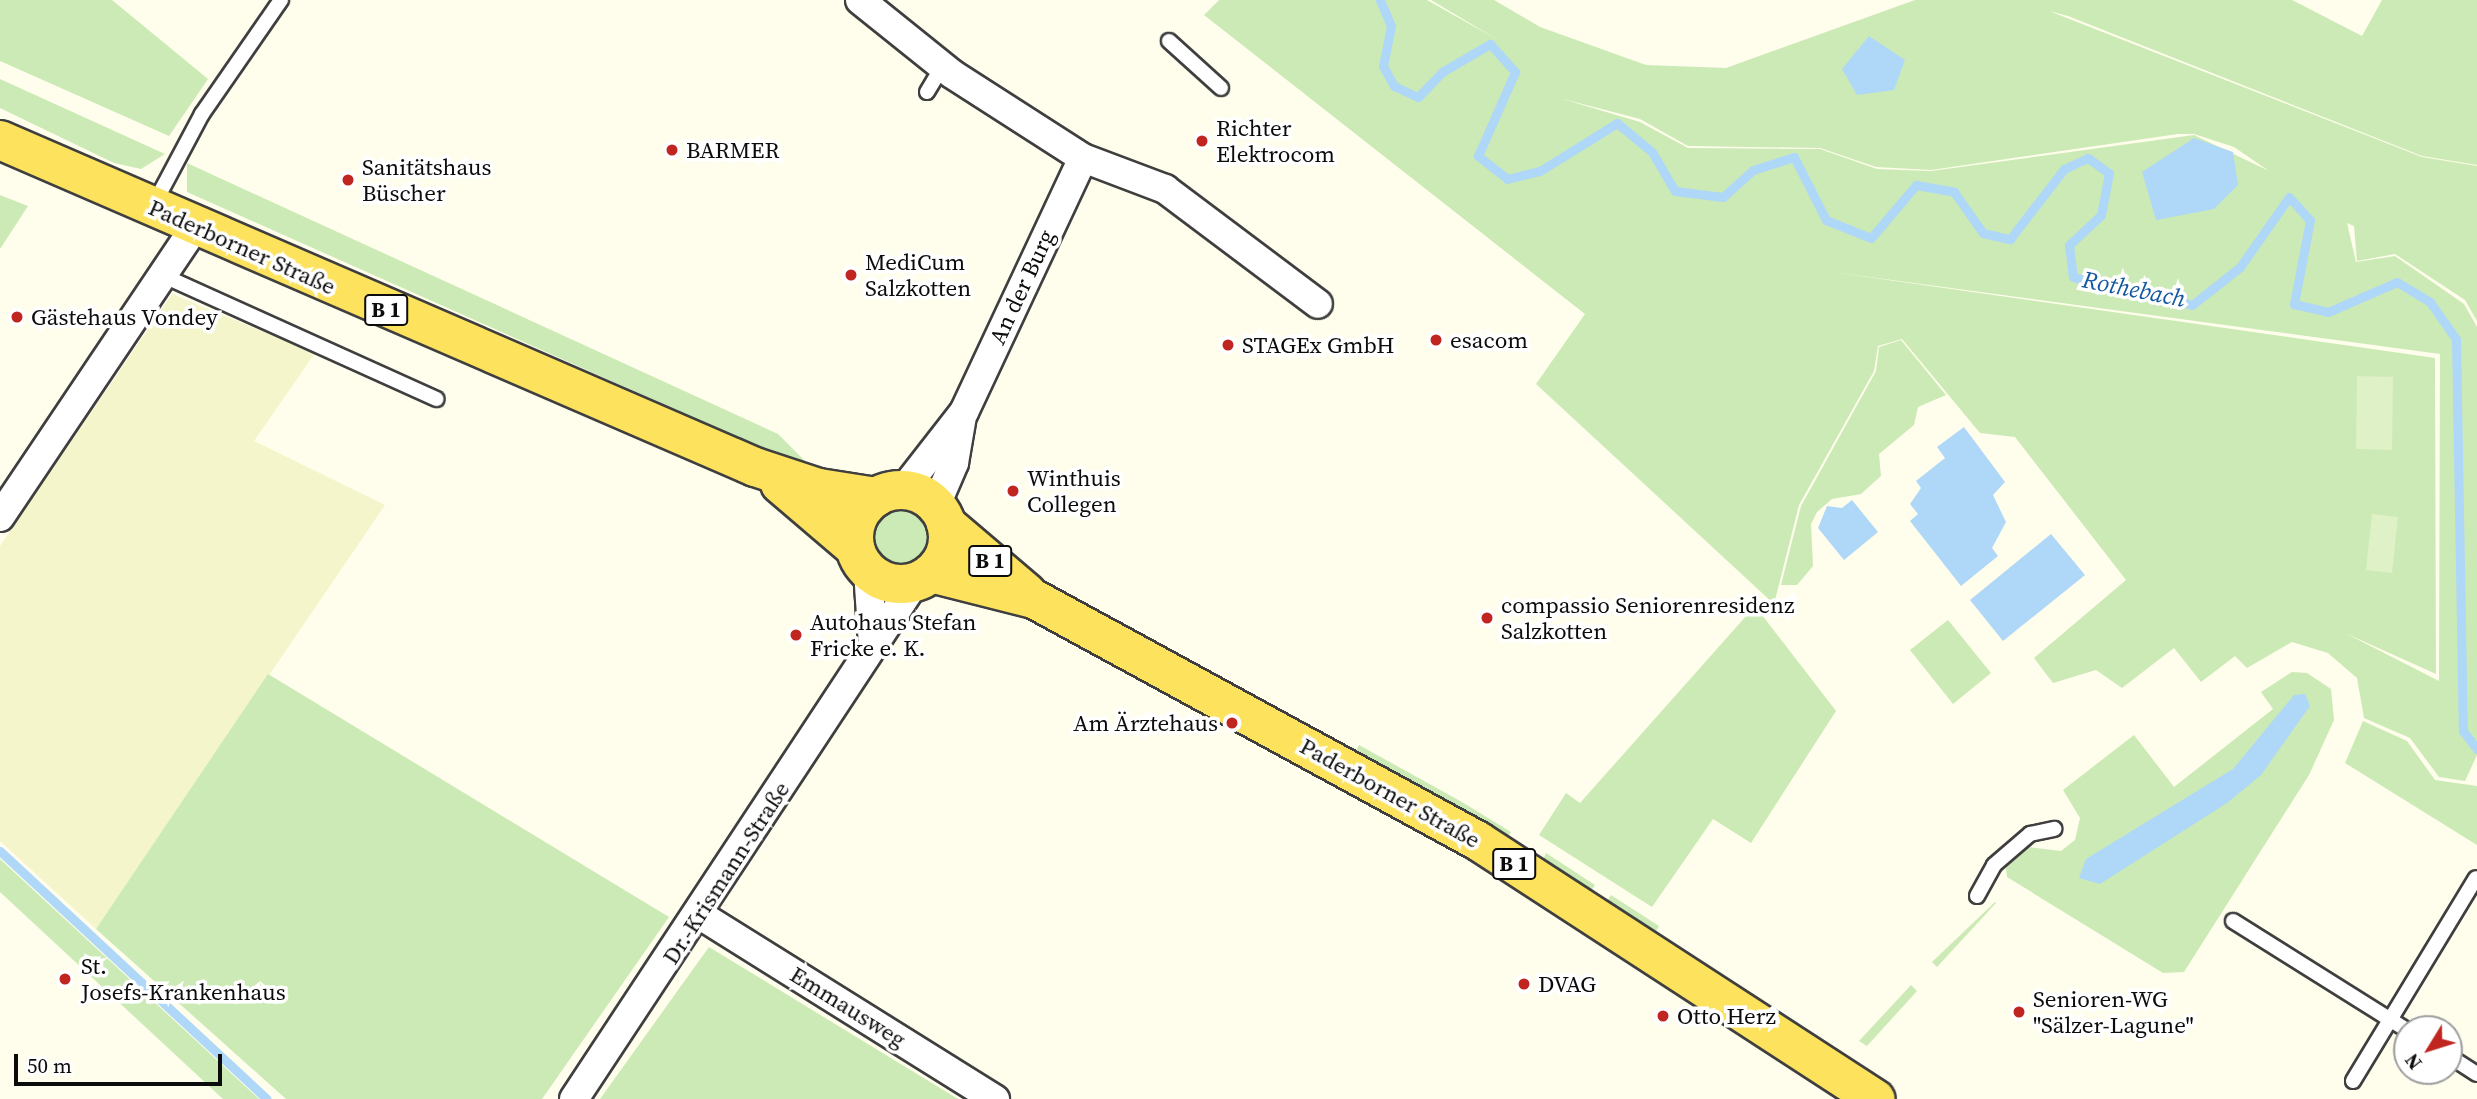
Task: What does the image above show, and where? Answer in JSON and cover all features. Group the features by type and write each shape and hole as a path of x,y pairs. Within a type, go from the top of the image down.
{"main road":[{"name":"Paderborner Straße","path":"0,140 195,228 755,467 819,488 915,504 1034,598 1478,841 1876,1099"},
{"name":"Paderborner Straße","path":"755,467 891,583 923,578 1034,598"},
{"path":"862,560 858,519 915,504"},
{"name":"B 1","path":"915,504 946,551 923,578"}],"street":[{"path":"859,0 942,67 1083,158 1165,189 1318,304"},
{"name":"An der Burg","path":"915,504 954,463 962,416 1083,158"},
{"path":"0,517 195,228"},
{"path":"862,560 873,644"},
{"name":"Dr.-Krismann-Straße","path":"574,1099 700,915 873,644 923,578"},
{"name":"Emmausweg","path":"700,915 995,1099"}],"lane":[{"path":"152,208 202,114 281,0"},
{"path":"1169,41 1221,88"},
{"path":"927,92 942,67"},
{"path":"164,276 437,399"},
{"path":"1977,896 1994,865 2030,834 2054,829"},
{"path":"2353,1081 2476,878"},
{"path":"2232,921 2393,1022"}],"green space":[{"path":"0,0 112,0 208,79 169,136 0,61"},
{"path":"1219,0 1427,0 1498,40 1431,0 1494,0 1540,27 1646,65 1726,68 1915,0 2292,0 2362,36 2382,0 2477,0 2477,165 2422,156 2068,16 2049,11 2422,157 2477,166 2477,321 2465,300 2395,254 2357,261 2354,226 2347,223 2356,262 2395,256 2464,304 2477,327 2477,755 2465,781 2439,777 2410,738 2364,718 2357,678 2328,653 2292,642 2247,668 2235,656 2201,682 2174,648 2122,688 2096,670 2053,683 2034,658 2126,580 2015,437 1980,433 1902,339 1878,346 1874,371 1799,505 1774,604 1536,384 1585,314 1204,15","holes":["1559,98 1640,119 1688,146 1820,148 1876,167 1931,170 2178,134 2194,134 2234,147 2269,171 2194,135 1931,171 1877,169 1820,149 1688,148 1640,122","1825,271 2440,354 2439,681 2345,633 2436,674 2435,358"]},
{"path":"0,79 165,154 141,169 114,163 0,108"},
{"path":"187,163 778,434 816,472 187,192"},
{"path":"0,195 28,206 0,249"},
{"path":"172,294 315,353 254,441 385,505 96,929 0,841 0,546"},
{"path":"1901,340 1946,395 1918,407 1914,425 1879,454 1881,476 1861,494 1832,499 1817,512 1811,524 1813,566 1797,585 1781,585 1801,506 1876,371 1879,347"},
{"path":"2357,376 2393,377 2392,450 2356,449"},
{"path":"901,506 922,515 931,536 922,557 901,566 880,557 871,536 880,515"},
{"path":"2372,514 2398,517 2392,573 2366,570"},
{"path":"1755,606 1836,711 1751,843 1713,819 1652,907 1539,835 1566,793 1580,803"},
{"path":"1948,620 1991,673 1953,704 1910,650"},
{"path":"2292,672 2307,673 2331,689 2334,720 2309,775 2184,972 2163,973 2007,877 2006,868 2029,847 2061,851 2075,840 2080,818 2063,790 2134,735 2174,787 2273,709 2261,692"},
{"path":"268,674 669,917 542,1099 286,1099 96,929"},
{"path":"2363,721 2407,741 2435,780 2477,786 2477,845 2345,763"},
{"path":"1359,745 1511,832 1506,839 1356,751"},
{"path":"1546,853 1595,885 1591,891 1543,860"},
{"path":"0,859 259,1099 223,1099 0,892"},
{"path":"1611,895 1659,926 1655,933 1607,901"},
{"path":"1996,903 1937,967 1932,962"},
{"path":"709,947 958,1099 600,1099"},
{"path":"1911,985 1917,991 1867,1046 1859,1041"}],"water":[{"path":"1869,36 1905,60 1894,90 1857,95 1842,69"},
{"path":"2194,138 2233,152 2238,185 2214,209 2156,220 2142,172"},
{"path":"1964,427 2005,482 1993,495 2006,522 1992,548 1998,556 1961,586 1910,521 1918,514 1910,504 1921,488 1916,481 1945,458 1937,447"},
{"path":"1852,500 1878,532 1844,560 1818,528 1827,506 1842,508"},
{"path":"2051,534 2085,575 2003,641 1970,600"},
{"path":"2305,694 2310,706 2261,775 2227,803 2100,884 2079,878 2086,859 2233,769 2294,695"}],"waterway":[{"name":"Rothebach","path":"1380,0 1391,26 1383,66 1394,86 1418,97 1442,72 1490,44 1515,72 1478,156 1507,179 1540,171 1617,123 1652,152 1675,191 1723,197 1753,170 1794,157 1826,220 1871,238 1916,185 1954,192 1983,233 2010,239 2064,169 2088,158 2109,173 2101,215 2069,245 2073,277 2192,305 2240,267 2289,197 2310,220 2294,304 2328,312 2397,282 2430,302 2456,339 2463,731 2477,749"},
{"path":"0,851 267,1099"}],"place":[{"name":"Richter Elektrocom","path":"1202,141"},
{"name":"BARMER","path":"672,150"},
{"name":"Sanitätshaus Büscher","path":"348,180"},
{"name":"MediCum Salzkotten","path":"851,275"},
{"name":"Gästehaus Vondey","path":"17,317"},
{"name":"esacom","path":"1436,340"},
{"name":"STAGEx GmbH","path":"1228,345"},
{"name":"Winthuis Collegen","path":"1013,491"},
{"name":"compassio Seniorenresidenz Salzkotten","path":"1487,618"},
{"name":"Autohaus Stefan Fricke e. K.","path":"796,635"},
{"name":"Am Ärztehaus","path":"1232,723"},
{"name":"St. Josefs-Krankenhaus","path":"65,979"},
{"name":"DVAG","path":"1524,984"},
{"name":"Senioren-WG \"Sälzer-Lagune\"","path":"2019,1012"},
{"name":"Otto Herz","path":"1663,1016"}]}
